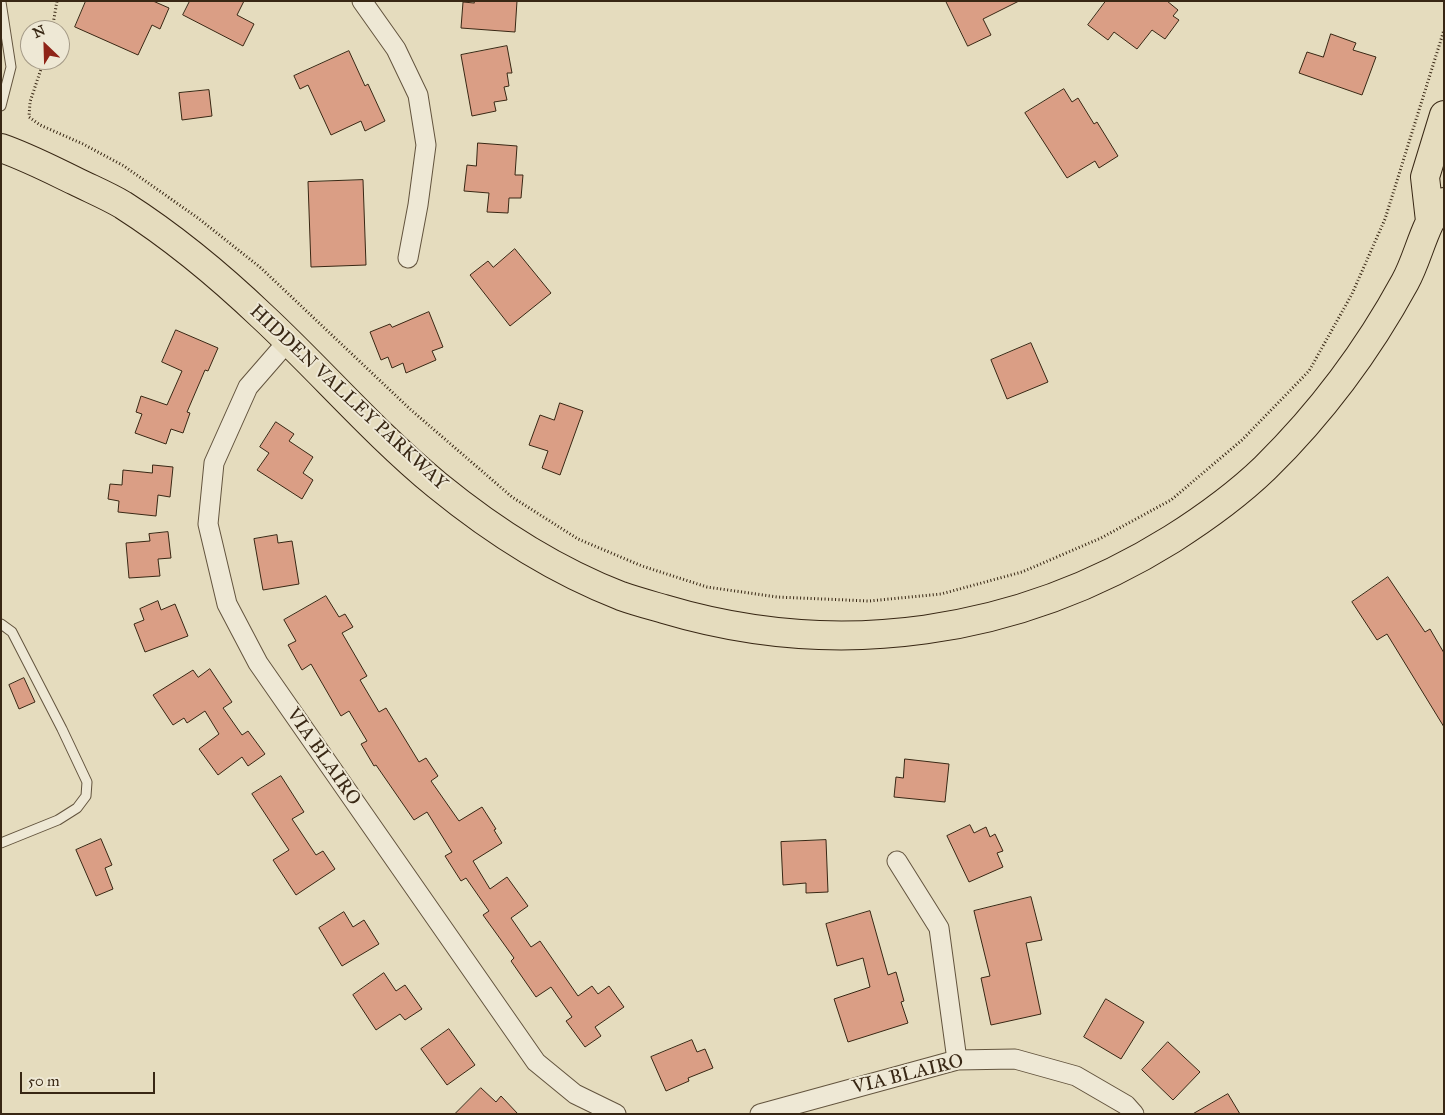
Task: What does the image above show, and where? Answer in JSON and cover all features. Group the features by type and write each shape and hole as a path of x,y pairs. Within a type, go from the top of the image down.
{"main road":[{"name":"HIDDEN VALLEY PARKWAY","path":"1,148 19,154 118,202 167,235 261,314 382,435 436,484 492,527 556,566 622,596 695,618 745,628 807,636 879,635 952,626 1022,609 1090,583 1142,558 1205,518 1264,469 1324,403 1368,344 1407,279 1437,211 1425,177 1444,115"}],"street":[{"path":"362,1 396,49 418,94 426,145 418,205 408,258"},
{"name":"VIA BLAIRO","path":"288,341 248,387 214,464 208,524 227,604 258,663 536,1062 575,1094 616,1114"},
{"path":"898,861 939,928 957,1060"},
{"name":"VIA BLAIRO","path":"760,1114 957,1060 1015,1059 1076,1076 1126,1105 1134,1114"}],"lane":[{"path":"1,2 11,67 1,106"},
{"path":"1,624 12,632 87,782 86,796 77,808 58,820 1,843"}],"path":[{"path":"54,20 57,1"},
{"path":"41,70 30,102 30,117 40,125 83,144 124,166 219,234 261,268 410,409 512,497 578,539 642,566 707,587 777,597 869,601 942,594 1022,572 1101,538 1171,500 1242,440 1309,371 1352,294 1384,219 1444,30"}],"building":[{"path":"86,1 153,1 169,8 160,29 152,25 138,55 75,27"},
{"path":"190,1 244,1 237,15 254,24 243,46 183,15"},
{"path":"474,1 517,1 515,32 461,28 463,2 474,3"},
{"path":"946,1 1019,1 983,19 991,35 968,46"},
{"path":"1106,1 1167,1 1178,10 1173,16 1179,20 1165,39 1152,30 1137,49 1114,32 1108,40 1088,25"},
{"path":"1331,34 1356,43 1353,50 1376,57 1362,95 1299,73 1307,52 1323,57"},
{"path":"507,46 512,73 507,73 509,86 504,87 507,100 494,102 496,111 472,116 461,55"},
{"path":"349,51 365,86 368,84 385,121 365,131 361,121 331,135 308,85 300,89 294,76"},
{"path":"1064,89 1072,102 1078,98 1094,124 1097,122 1118,156 1099,168 1095,161 1067,178 1025,113"},
{"path":"209,90 212,116 182,120 179,93"},
{"path":"478,143 517,146 515,175 523,175 521,198 509,198 508,213 487,212 489,193 464,191 467,165 476,166"},
{"path":"363,180 366,265 311,267 308,182"},
{"path":"515,249 551,293 510,326 470,275 488,261 493,267"},
{"path":"429,312 443,347 432,351 436,360 406,373 403,363 392,368 388,357 381,360 370,332 390,324 392,327"},
{"path":"176,330 218,348 208,371 205,370 187,412 190,413 183,433 171,429 166,444 135,433 142,414 136,412 141,396 167,405 182,371 162,362"},
{"path":"1031,343 1048,382 1007,399 991,360"},
{"path":"560,403 583,411 560,475 542,468 548,451 529,445 540,415 554,420"},
{"path":"276,422 294,434 289,441 313,457 303,473 313,480 302,499 257,470 269,453 260,447"},
{"path":"153,465 173,467 170,497 158,495 156,516 118,512 119,501 108,499 110,484 122,485 123,470 152,473"},
{"path":"168,532 171,558 158,559 160,576 129,578 126,543 150,541 149,534"},
{"path":"277,535 278,543 292,541 299,584 263,590 254,539"},
{"path":"1388,577 1425,632 1430,629 1444,653 1444,727 1387,634 1377,640 1352,602"},
{"path":"326,596 339,617 345,614 353,627 342,633 367,676 360,680 379,712 386,708 419,762 426,758 438,776 431,781 459,821 482,807 496,829 494,830 502,843 473,861 490,889 507,877 528,906 511,918 531,947 540,941 578,996 592,986 598,994 609,986 624,1007 595,1027 601,1036 585,1047 566,1021 572,1017 551,987 536,997 511,961 514,958 483,915 489,911 466,878 461,881 445,856 452,852 427,812 414,820 376,765 374,766 361,744 367,741 349,711 341,716 311,664 302,670 288,645 296,641 284,620"},
{"path":"158,601 161,610 175,604 188,636 145,652 134,624 144,620 140,609"},
{"path":"210,669 232,702 223,708 242,735 248,731 265,754 248,766 242,757 218,775 199,749 219,734 205,711 187,723 184,718 173,725 153,695 193,670 198,677"},
{"path":"24,678 35,702 19,709 9,685"},
{"path":"905,759 949,764 945,802 894,797 896,777 903,778"},
{"path":"281,776 304,812 292,819 316,855 323,851 335,869 296,895 273,860 289,850 252,794"},
{"path":"970,825 974,833 986,827 990,837 995,834 1003,851 997,853 1003,867 969,882 947,836"},
{"path":"101,839 112,865 105,868 113,889 96,896 76,850"},
{"path":"826,840 828,892 806,893 806,883 783,885 781,842"},
{"path":"1031,897 1042,940 1026,943 1041,1014 991,1025 981,978 990,976 974,911"},
{"path":"870,911 888,975 896,972 904,1001 901,1002 908,1023 848,1042 834,999 870,987 863,958 837,966 826,924"},
{"path":"344,912 353,927 364,920 379,944 342,966 319,928"},
{"path":"384,973 396,991 405,985 422,1009 405,1020 400,1014 376,1030 353,995"},
{"path":"1106,999 1144,1022 1121,1059 1084,1037"},
{"path":"449,1029 475,1065 447,1085 421,1049"},
{"path":"692,1040 697,1052 705,1049 713,1068 688,1078 689,1081 666,1091 651,1057"},
{"path":"1168,1042 1200,1072 1173,1100 1142,1070"},
{"path":"481,1088 496,1102 501,1096 518,1114 455,1114"},
{"path":"1228,1094 1240,1114 1193,1114"}]}
